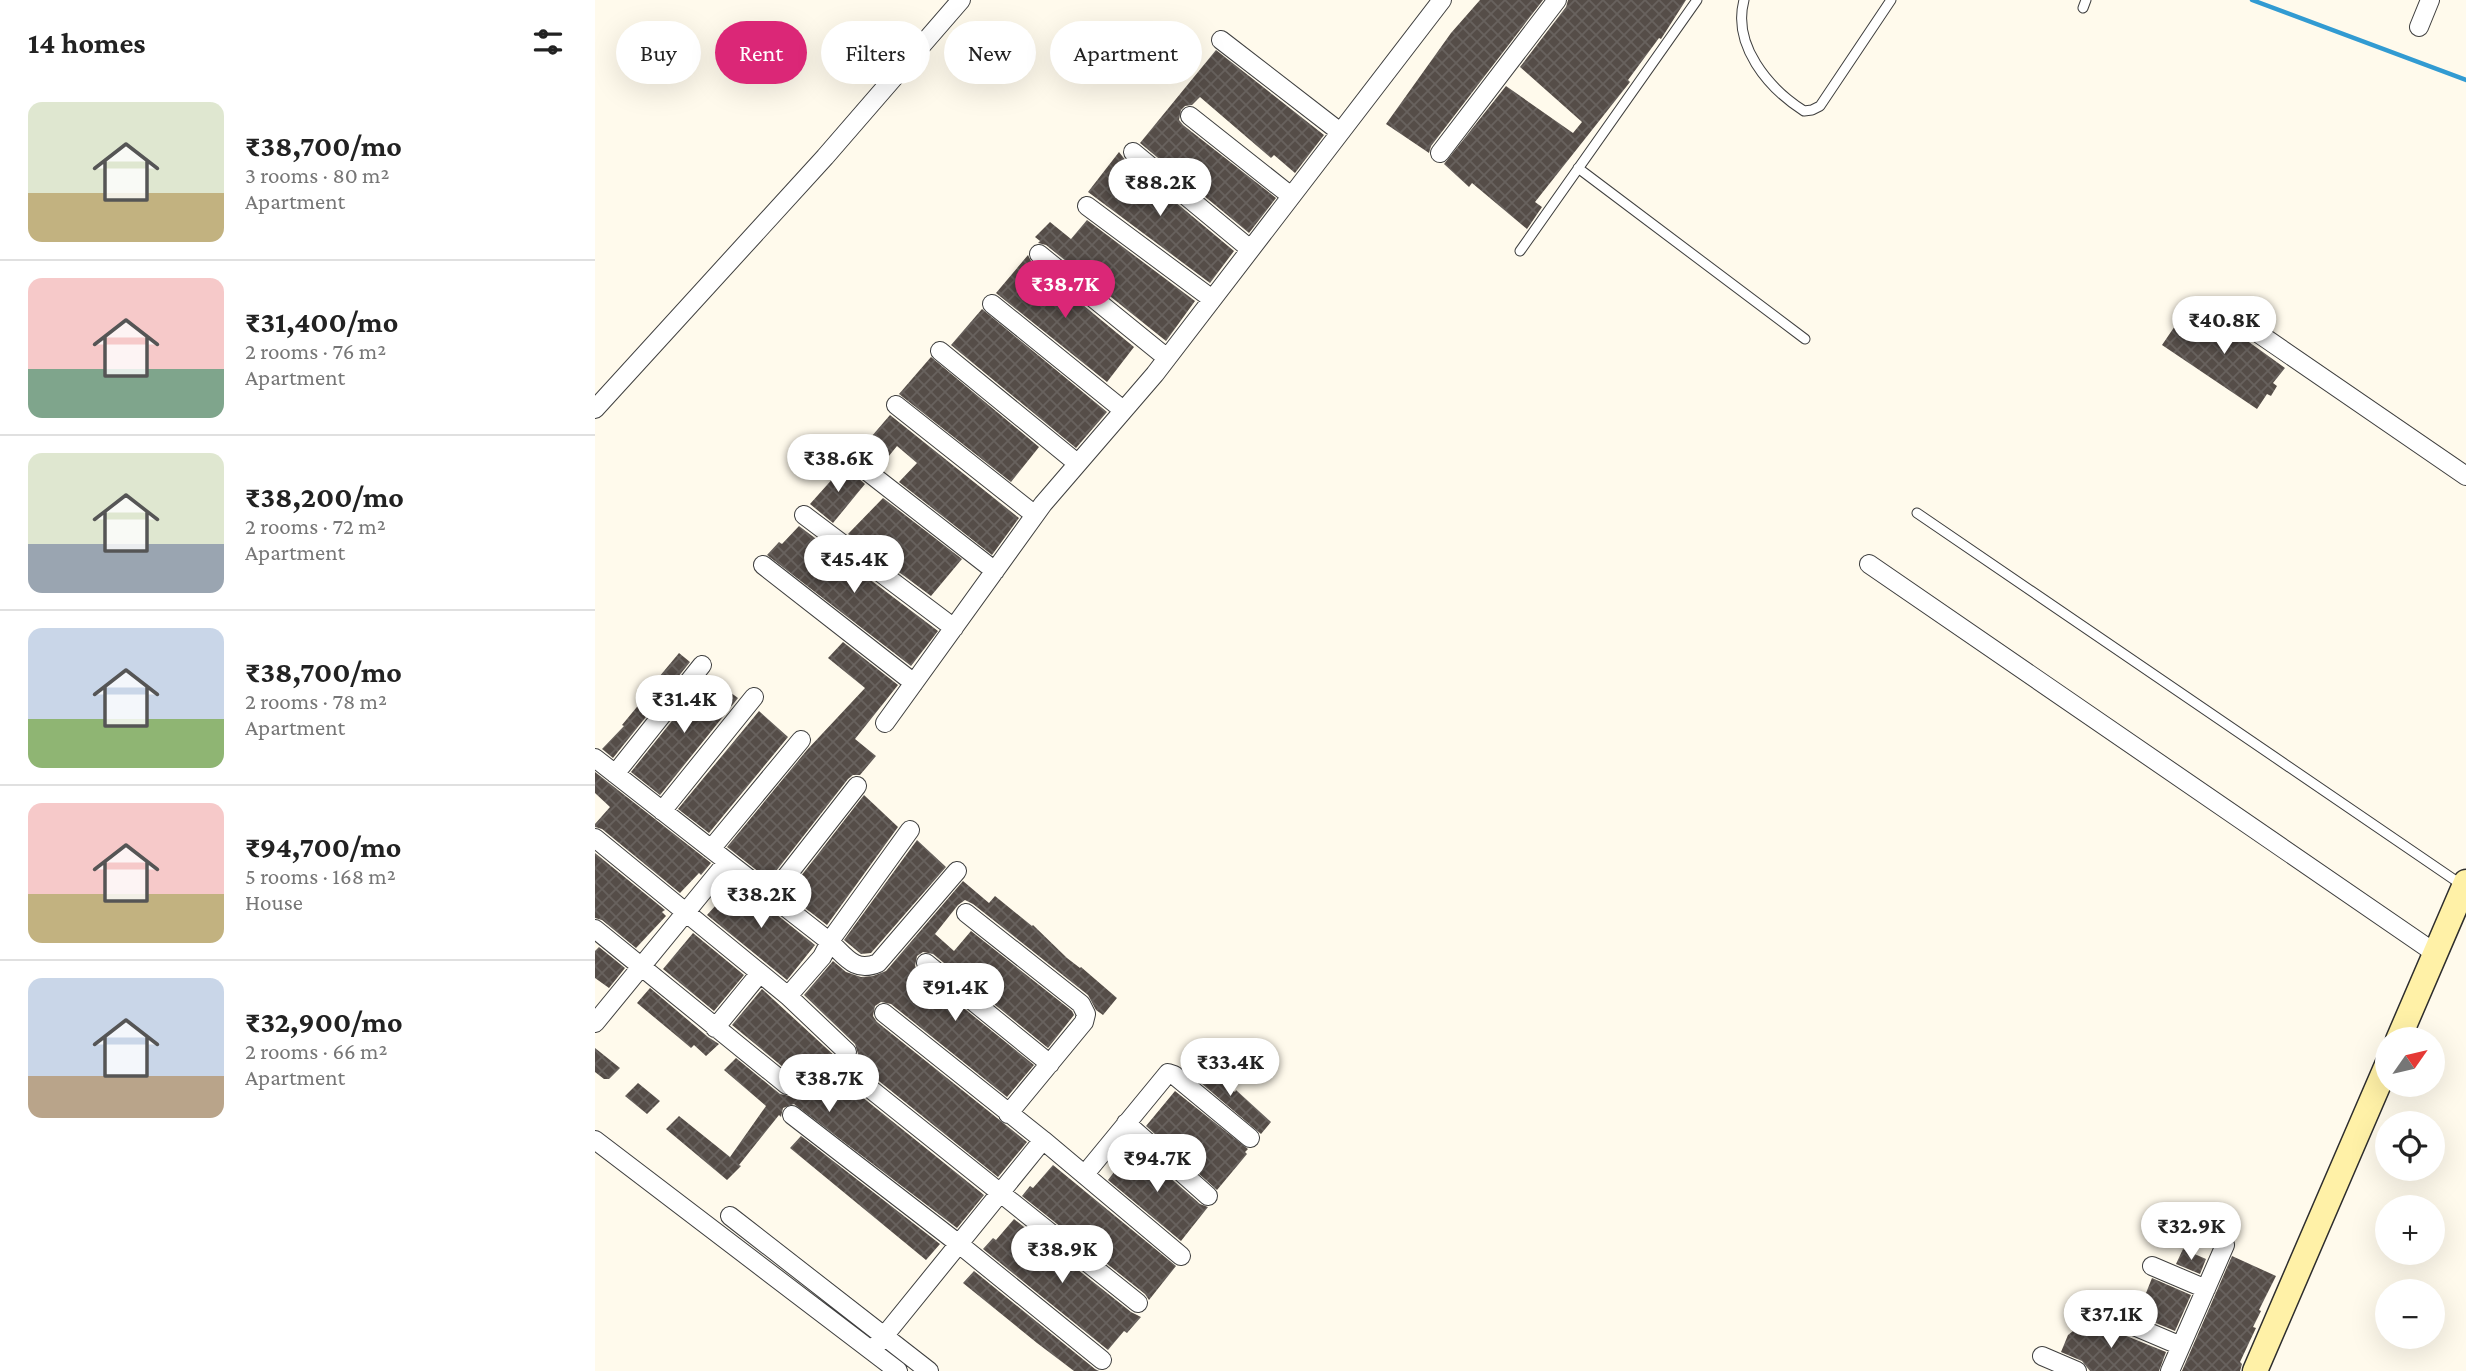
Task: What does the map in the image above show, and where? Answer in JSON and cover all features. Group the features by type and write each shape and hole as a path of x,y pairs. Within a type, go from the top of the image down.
{"street":[{"path":"595,409 825,157 961,0"},
{"path":"885,723 1035,515 1167,358 1442,0"},
{"path":"1440,153 1557,0"},
{"path":"2419,27 2430,0"},
{"path":"1221,40 1340,132"},
{"path":"1189,116 1291,196"},
{"path":"1133,152 1250,249"},
{"path":"1087,206 1212,299"},
{"path":"1039,254 1167,358"},
{"path":"992,304 1123,410"},
{"path":"2220,307 2466,477"},
{"path":"940,351 1077,463"},
{"path":"896,405 1035,515"},
{"path":"855,461 995,571"},
{"path":"804,515 954,628"},
{"path":"1869,564 2435,953"},
{"path":"763,565 913,684"},
{"path":"615,774 702,665"},
{"path":"662,811 754,697"},
{"path":"711,849 801,740"},
{"path":"595,758 830,942 856,966 866,968 878,963 957,871"},
{"path":"771,896 856,786"},
{"path":"788,996 822,957 910,830"},
{"path":"595,838 788,996 845,1060 1001,1193 1138,1303"},
{"path":"595,1023 727,862"},
{"path":"2404,1027 2465,884"},
{"path":"966,913 1081,1004 1086,1014 1084,1022 1008,1114"},
{"path":"595,929 787,1085"},
{"path":"926,962 1050,1064"},
{"path":"715,1028 760,973"},
{"path":"884,1013 1085,1174 1181,1256"},
{"path":"1085,1174 1168,1073 1174,1075 1250,1138"},
{"path":"2255,1371 2375,1093"},
{"path":"792,1115 959,1244 1102,1360"},
{"path":"1126,1123 1208,1196"},
{"path":"595,1140 898,1371"},
{"path":"872,1351 1043,1140"},
{"path":"730,1216 929,1371"},
{"path":"2170,1371 2225,1245"},
{"path":"2152,1266 2206,1289"},
{"path":"2101,1312 2181,1346"},
{"path":"2042,1356 2077,1371"}],"lane":[{"path":"1520,251 1697,0"},
{"path":"1744,0 1741,21 1747,46 1756,66 1804,111 1820,106 1891,0"},
{"path":"1578,168 1805,339"},
{"path":"1917,513 2465,884"}],"building":[{"path":"1480,0 1543,0 1431,146 1429,153 1386,124 1451,33"},
{"path":"1568,0 1686,0 1661,39 1659,38 1628,80 1630,82 1535,202 1542,207 1527,229 1472,183 1469,187 1444,164 1506,86 1573,133 1582,122 1520,67 1566,7"},
{"path":"1216,50 1324,135 1295,173 1274,155 1271,158 1200,97 1181,110 1179,120 1183,125 1276,198 1249,233 1140,143 1188,84 1202,84 1202,67"},
{"path":"1119,152 1126,161 1234,251 1210,283 1088,192"},
{"path":"1087,220 1195,301 1166,341 1046,245 1038,243 1040,241 1035,237 1050,222 1071,239"},
{"path":"1028,255 1032,263 1134,347 1107,382 996,293"},
{"path":"2192,301 2285,368 2273,383 2277,386 2271,396 2267,394 2257,409 2162,345"},
{"path":"982,309 1107,412 1076,448 951,345"},
{"path":"931,357 1039,447 1011,482 899,394"},
{"path":"890,415 1019,518 992,555 899,482 917,463 897,446 880,467 859,451"},
{"path":"844,466 865,484 833,523 810,504"},
{"path":"883,498 962,559 931,596 848,534"},
{"path":"799,526 938,631 911,666 767,555"},
{"path":"843,642 898,685 855,739 876,756 860,775 853,775 848,779 769,880 727,847 807,750 865,688 828,658"},
{"path":"679,653 690,662 613,758 602,749 624,726 622,725 641,702 639,701"},
{"path":"708,676 738,698 660,795 631,772"},
{"path":"759,711 788,737 709,833 678,809"},
{"path":"595,772 711,863 680,893 602,829 595,827 610,807 595,793"},
{"path":"864,795 898,827 827,925 787,894"},
{"path":"917,840 946,867 871,953 861,954 844,940"},
{"path":"595,853 665,910 662,912 666,916 636,948 602,920 595,918"},
{"path":"733,880 815,945 787,980 707,915 726,894 723,892"},
{"path":"963,881 989,903 995,896 1033,925 1067,958 1117,998 1103,1015 1096,1010 1088,995 965,900 935,934 954,951 971,931 1074,1015 1048,1048 933,954 923,952 917,956 915,966 919,972 1034,1065 1007,1097 891,1004 881,1002 875,1006 873,1016 877,1022 1027,1142 998,1177 854,1061 858,1054 855,1044 804,995 833,961 846,972 861,977 886,971"},
{"path":"693,933 744,975 714,1011 663,969"},
{"path":"599,947 625,968 609,988 595,978 595,951"},
{"path":"650,988 719,1044 706,1056 694,1045 691,1048 637,1003"},
{"path":"762,989 837,1058 832,1066 836,1076 984,1195 957,1228 794,1104 783,1108 781,1117 779,1115 739,1165 741,1166 727,1180 666,1129 679,1116 730,1157 766,1106 724,1070 736,1058 780,1094 790,1096 796,1092 798,1082 794,1076 732,1025"},
{"path":"595,1048 620,1068 609,1079 604,1079 595,1072"},
{"path":"1198,1061 1235,1092 1236,1090 1271,1122 1261,1134 1188,1072"},
{"path":"638,1083 660,1101 647,1114 625,1096"},
{"path":"1175,1091 1248,1149 1245,1152 1247,1154 1217,1190 1146,1126"},
{"path":"801,1136 940,1244 926,1260 790,1148"},
{"path":"1134,1146 1200,1204 1208,1207 1181,1241 1108,1180"},
{"path":"1053,1165 1176,1266 1149,1300 1145,1294 1022,1196 1030,1186 1033,1188"},
{"path":"1014,1219 1131,1312 1141,1317 1127,1333 1124,1331 1108,1350 983,1249 993,1238 996,1240"},
{"path":"2183,1249 2206,1259 2200,1274 2176,1264"},
{"path":"2232,1256 2276,1276 2259,1310 2261,1311 2253,1327 2256,1328 2240,1362 2240,1371 2182,1371"},
{"path":"974,1271 1099,1371 1074,1371 1037,1343 963,1283"},
{"path":"2152,1278 2191,1295 2175,1331 2113,1305 2118,1292 2142,1303"},
{"path":"2087,1320 2166,1352 2159,1371 2090,1371 2082,1361 2061,1352 2068,1335"}],"waterway":[{"path":"2252,0 2466,80"}]}
